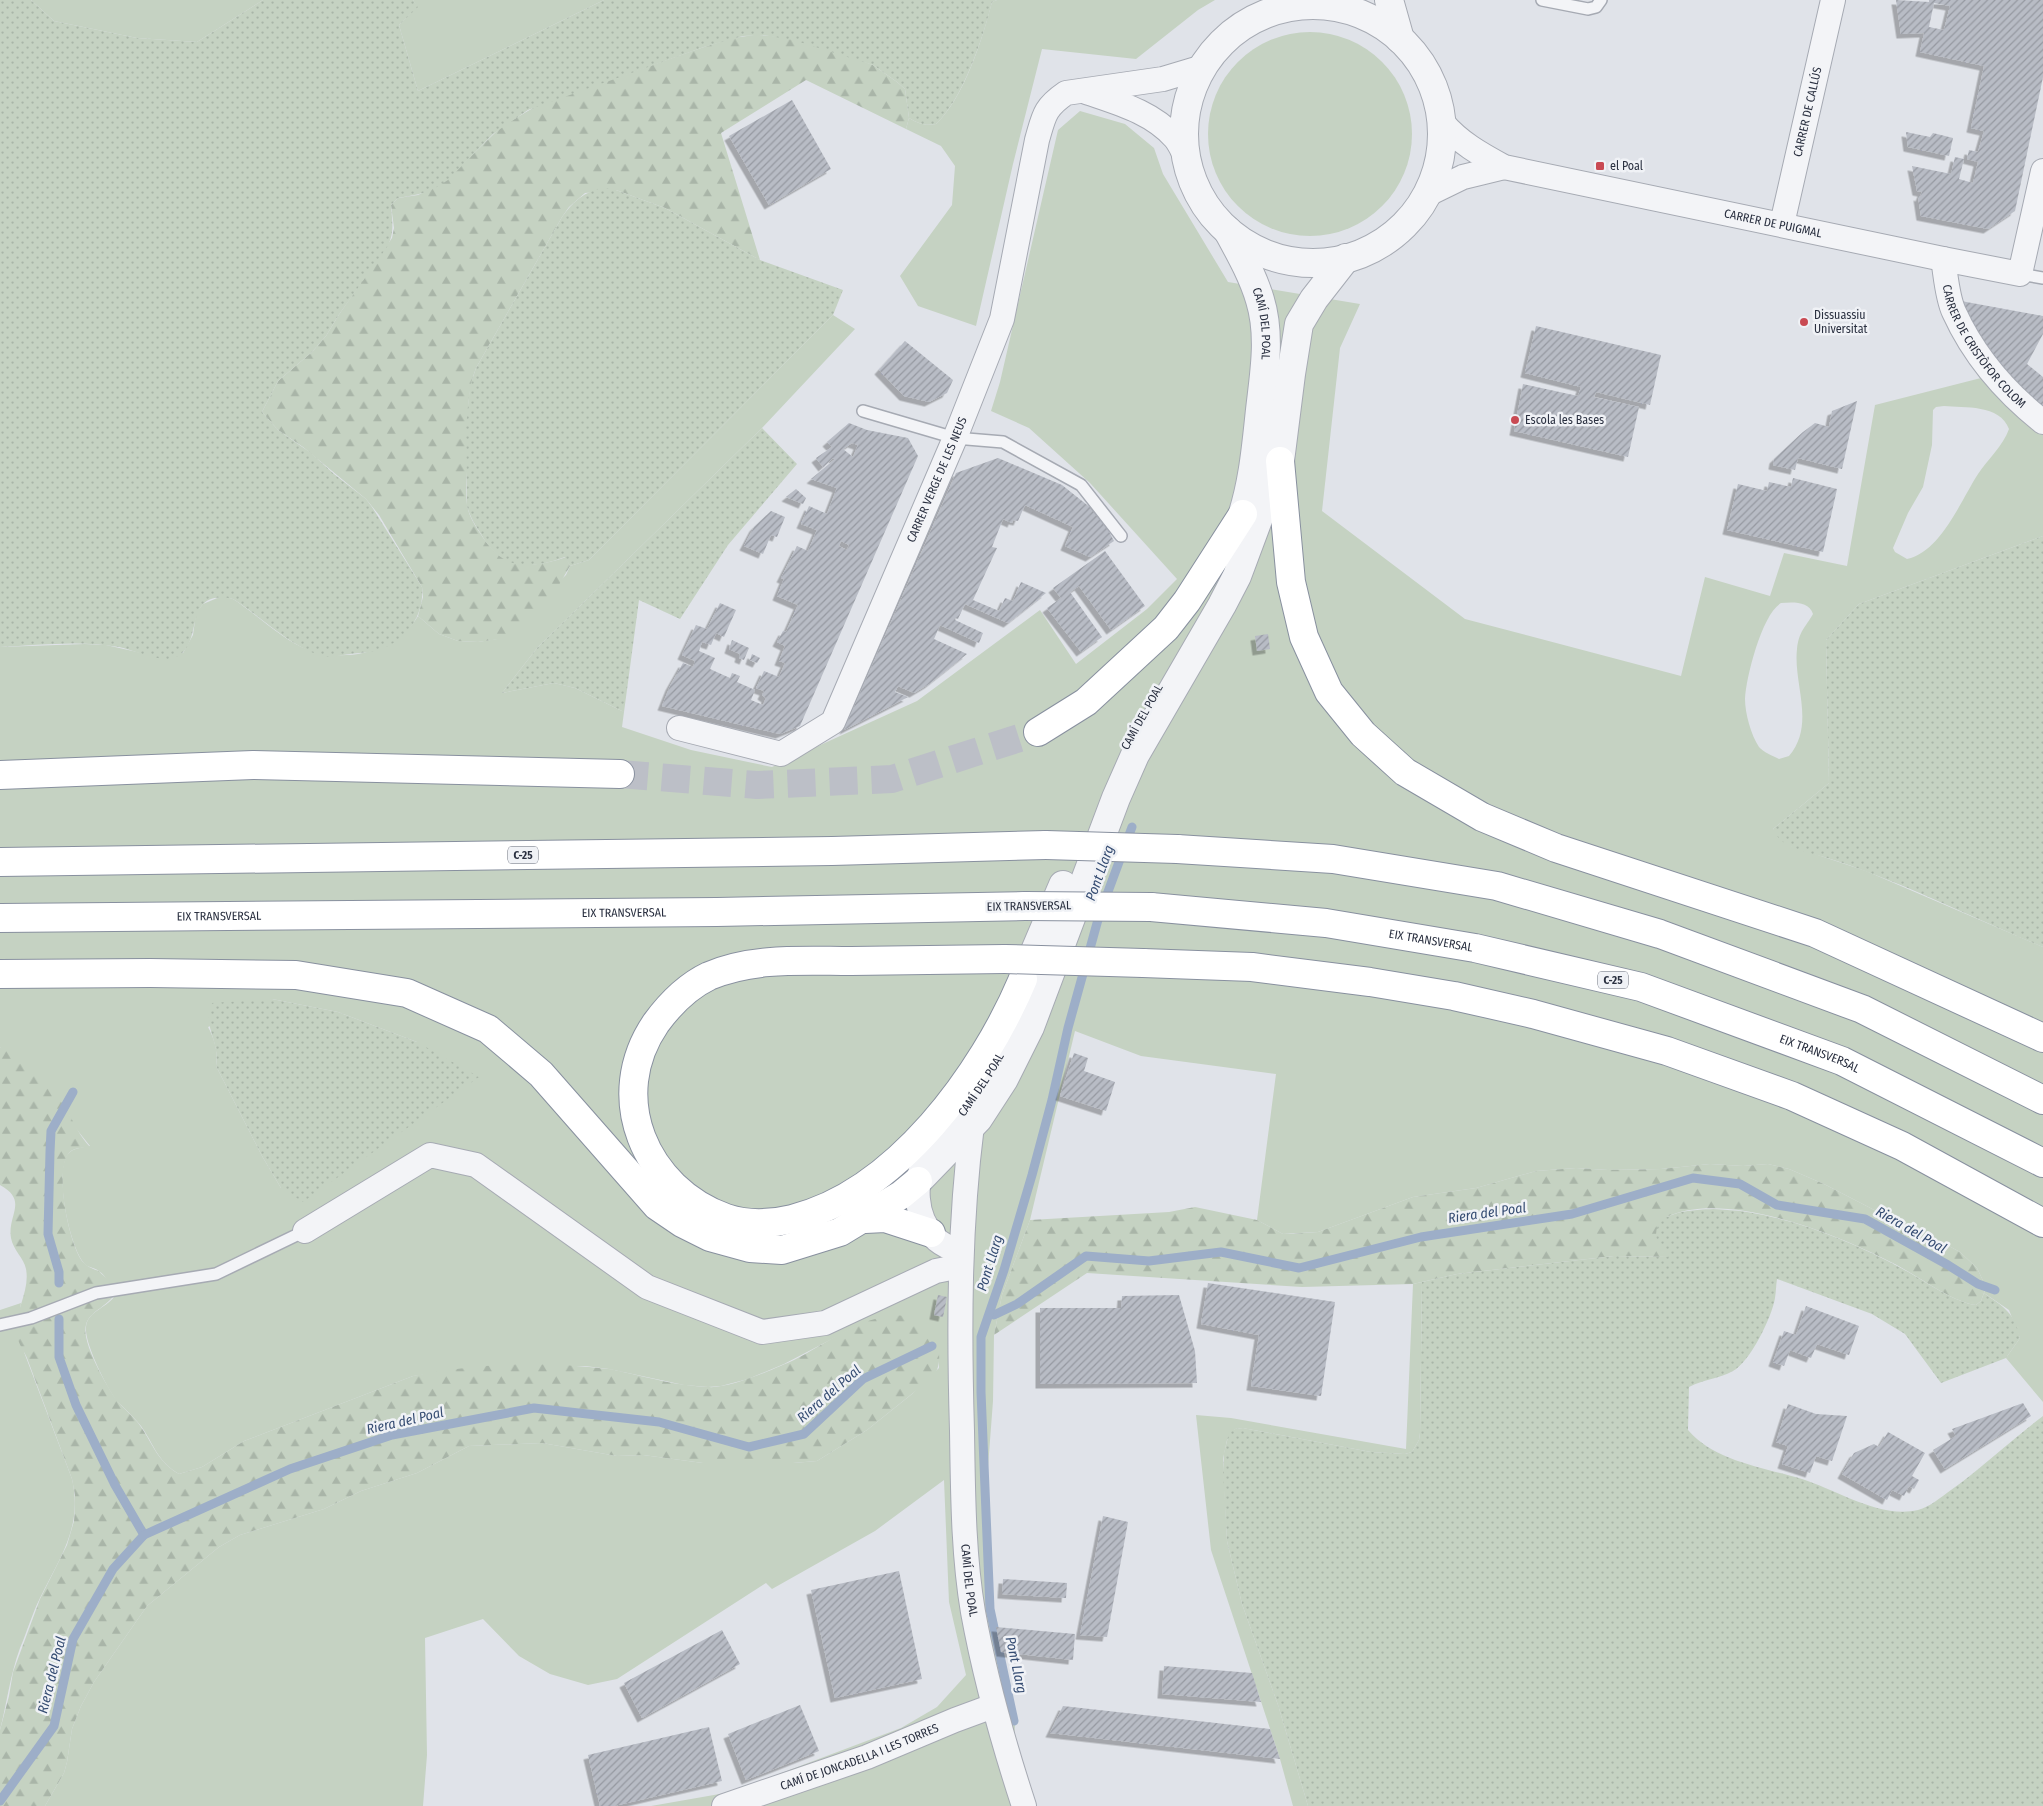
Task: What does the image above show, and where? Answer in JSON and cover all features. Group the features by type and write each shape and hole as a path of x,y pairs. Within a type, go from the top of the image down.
{"highway":[{"path":"1280,462 1291,582 1304,637 1330,692 1363,734 1405,772 1482,817 1498,824 1556,848 1815,933 2043,1038"},
{"path":"1038,732 1086,702 1166,628 1187,601 1243,514"},
{"path":"0,775 253,765 620,774"},
{"name":"C-25","path":"0,862 832,851 1046,845 1177,849 1333,859 1506,889 1660,934 1862,1009 2043,1100"},
{"name":"EIX TRANSVERSAL","path":"0,918 1151,906 1326,923 1475,948 1640,987 1842,1061 2043,1162"},
{"path":"1023,979 999,1029 956,1096 893,1164 835,1204 811,1214 781,1222 755,1223 728,1219 699,1206 672,1186 655,1165 643,1143 637,1119 634,1094 636,1066 646,1038 664,1012 685,991 708,977 741,964 790,961 1005,959 1252,967 1370,982 1454,996 1533,1014 1667,1051 1792,1096 1893,1142 2043,1224"},
{"path":"0,974 150,973 296,975 407,993 488,1029 541,1074 657,1206 682,1223 703,1234 750,1248 782,1250 840,1232 865,1219 918,1181"},
{"path":"865,1219 885,1218 931,1233"}],"street":[{"path":"1389,0 1400,39"},
{"name":"CARRER DE CALLÚS","path":"1782,224 1833,0"},
{"path":"1082,90 1142,112 1160,124 1176,139 1187,158 1194,181 1205,203 1228,230 1245,243 1264,253 1291,261 1319,262 1346,258 1371,249 1393,235 1412,217 1426,195 1438,167 1441,152 1442,122 1431,83 1418,60 1400,39 1376,22 1349,10 1294,4 1241,27 1220,45 1203,67 1192,91 1185,118 1187,158"},
{"name":"CARRER VERGE DE LES NEUS","path":"679,728 781,754 832,722 955,438 1002,319 1037,140 1045,113 1054,101 1066,93 1163,79 1203,67"},
{"name":"CARRER DE PUIGMAL","path":"1442,122 1466,146 1504,167 2020,274"},
{"name":"CARRER DE PUIGMAL","path":"1426,195 1463,177 1504,167"},
{"path":"2020,274 2043,171"},
{"name":"CAMÍ DEL POAL","path":"961,1260 935,1239 924,1223 918,1202 918,1181 928,1155 964,1111 1002,1054 1020,1015 1023,979 1108,780 1138,721 1215,591 1243,514 1254,468 1266,358 1265,326 1260,300 1248,269 1228,230"},
{"name":"CAMÍ DEL POAL","path":"918,1181 972,1125 1004,1079 1030,1027 1116,798 1151,726 1237,576 1280,462 1299,324 1314,299 1346,258"},
{"name":"CARRER DE CRISTÒFOR COLOM","path":"1942,259 1953,310 1978,355 2002,386 2043,422"},
{"name":"CAMÍ DEL POAL","path":"972,1125 965,1184 959,1348 964,1526 973,1611 992,1706 1024,1806"},
{"path":"305,1231 430,1155 476,1165 647,1287 762,1332 825,1323 961,1260"},
{"name":"CAMÍ DE JONCADELLA I LES TORRES","path":"724,1806 867,1757 992,1706"}],"lane":[{"path":"1542,0 1588,9 1596,7 1601,0"},
{"name":"CARRER DE PUIGMAL","path":"2020,274 2043,278"},
{"path":"863,411 955,438 1003,442 1081,485 1121,536"},
{"path":"0,1325 31,1318 96,1293 216,1274 305,1231"}],"green space":[{"path":"0,0 31,0 54,21 137,38 197,42 263,0 413,0 418,7 399,25 418,91 604,0 997,0 992,2 971,67 963,84 946,113 936,124 922,124 909,118 905,89 873,65 793,40 763,35 743,36 704,47 528,110 493,134 448,180 424,192 398,198 391,205 392,232 387,247 326,336 312,352 278,381 262,412 278,430 311,453 366,499 372,507 422,587 422,599 415,620 401,638 381,649 328,657 298,645 233,599 216,598 206,602 199,610 190,642 184,652 174,658 162,659 119,647 104,645 59,644 0,647"},
{"path":"31,0 263,0 197,42 137,38 54,21"},
{"path":"413,0 604,0 418,91 399,25 417,7"},
{"path":"997,0 1215,0 1198,10 1136,59 1042,49 1013,164 976,326 918,306 900,276 952,205 955,166 941,146 906,129 909,118 922,124 932,125 936,124 946,113 971,68 992,2"},
{"path":"1310,32 1330,34 1358,44 1375,55 1389,69 1404,95 1410,114 1412,134 1410,154 1400,182 1389,199 1375,213 1349,228 1330,234 1310,236 1290,234 1262,224 1245,213 1231,199 1216,173 1210,154 1208,134 1210,114 1220,86 1231,69 1245,55 1271,40 1290,34"},
{"path":"754,35 800,41 873,65 905,89 909,118 906,129 806,80 721,133 760,260 665,208 616,190 585,193 569,207 476,368 468,407 466,491 467,505 472,520 488,545 498,554 507,560 528,565 566,557 570,566 552,597 507,638 478,642 458,641 439,634 418,616 423,597 422,587 379,515 366,499 303,447 278,430 262,412 278,381 312,352 326,336 392,238 394,228 391,205 398,198 418,195 428,190 462,165 501,127 538,105 704,47 733,38"},
{"path":"1080,111 1125,124 1154,148 1163,174 1228,282 1360,304 1340,348 1322,511 1465,619 1681,676 1705,577 1770,596 1784,553 1847,566 1875,405 1981,378 2043,429 2043,536 1859,604 1826,640 1829,783 1773,829 1791,846 1866,871 2043,947 2043,1402 2006,1358 2020,1338 2009,1310 1984,1293 1986,1287 1977,1268 1960,1252 1824,1184 1789,1169 1768,1164 1743,1166 1710,1164 1661,1169 1608,1170 1576,1168 1536,1171 1476,1188 1413,1197 1318,1232 1283,1234 1257,1220 1276,1074 1141,1056 1075,1031 1030,1220 1002,1295 994,1335 993,1401 987,1480 991,1609 1016,1720 1015,1742 1017,1753 1034,1806 651,1806 731,1792 901,1728 937,1707 966,1675 949,1602 944,1480 875,1531 772,1589 766,1583 617,1679 588,1685 550,1674 519,1656 483,1619 425,1638 427,1755 423,1806 45,1806 64,1773 72,1729 81,1706 94,1682 147,1606 219,1547 240,1535 324,1509 361,1491 417,1473 469,1446 542,1443 617,1456 643,1455 703,1463 793,1463 817,1461 867,1430 912,1394 939,1368 939,1353 877,1319 853,1328 784,1364 748,1379 721,1386 684,1385 609,1369 585,1366 490,1366 413,1376 244,1441 202,1467 179,1474 172,1469 157,1453 141,1426 113,1395 97,1365 86,1334 87,1322 93,1314 114,1297 105,1276 85,1264 78,1253 68,1224 62,1176 68,1154 76,1149 90,1146 74,1126 69,1115 0,1047 0,647 85,644 106,645 146,654 183,653 193,635 196,613 203,604 222,596 233,599 290,641 323,654 354,654 384,646 409,628 418,616 439,634 458,641 478,642 497,639 566,575 570,566 589,560 833,315 855,329 762,428 537,648 502,693 554,683 575,688 624,712 622,727 691,750 772,767 917,701 1040,610 1076,664 1147,609 1177,579 1090,483 1029,428 991,411 1000,382 1058,130","holes":["1944,406 1990,411 1998,415 2009,429 1999,447 1978,474 1940,536 1919,554 1907,559 1895,552 1893,548 1908,513 1923,487 1932,445 1933,410 1936,407","1781,603 1795,603 1808,607 1813,614 1801,634 1797,649 1802,704 1801,731 1797,744 1789,756 1779,759 1763,751 1756,742 1749,724 1745,699 1748,676 1756,647 1774,609","272,999 338,1012 417,1042 281,1188 262,1156 216,1066 215,1046 208,1027"]},
{"path":"597,189 616,190 665,208 760,260 843,290 833,315 589,560 570,566 565,557 540,564 517,564 507,561 489,546 473,521 467,506 466,426 470,386 476,368 562,217 580,198"},
{"path":"762,428 797,464 728,545 680,619 639,600 624,712 575,688 554,683 502,693 537,648"},
{"path":"2043,536 2043,947 1880,877 1788,845 1782,841 1773,829 1829,783 1826,640 1859,604"},
{"path":"272,999 338,1012 417,1042 479,1077 303,1202 281,1188 262,1156 216,1066 216,1048 210,1027 209,1012 212,1003"},
{"path":"0,1047 39,1076 48,1086 63,1105 90,1147 71,1151 65,1162 63,1190 68,1224 72,1239 82,1261 92,1269 99,1271 109,1280 114,1285 116,1292 88,1320 85,1332 87,1341 106,1384 116,1399 138,1423 161,1459 179,1474 202,1467 244,1441 413,1376 461,1368 535,1364 584,1366 612,1369 675,1383 717,1387 751,1378 794,1360 839,1334 873,1319 906,1316 922,1322 935,1335 939,1351 937,1369 933,1377 867,1430 817,1461 793,1463 703,1463 643,1455 617,1456 542,1443 469,1446 417,1473 361,1491 324,1509 240,1535 219,1547 147,1606 94,1682 81,1706 72,1729 64,1773 45,1806 0,1806 0,1730 13,1672 40,1599 67,1545 74,1521 75,1495 72,1479 27,1358 16,1334 18,1315 25,1292 27,1277 25,1265 11,1238 15,1203 9,1191 0,1185"},
{"path":"1710,1164 1743,1166 1768,1164 1789,1169 1824,1184 1913,1230 1934,1238 1960,1252 1977,1268 1986,1287 1981,1301 1976,1305 1958,1300 1879,1256 1819,1231 1753,1212 1721,1209 1692,1210 1667,1217 1668,1257 1614,1256 1457,1274 1413,1284 1302,1287 1087,1273 994,1335 1002,1295 1030,1220 1169,1212 1195,1207 1257,1220 1283,1234 1318,1232 1413,1197 1476,1188 1536,1171 1576,1168 1608,1170 1661,1169"},
{"path":"1713,1209 1743,1211 1767,1216 1827,1234 1883,1258 1958,1300 1976,1305 1981,1301 1984,1293 2012,1316 2020,1338 2006,1358 1941,1383 1905,1334 1872,1314 1777,1279 1775,1298 1770,1316 1753,1349 1740,1366 1722,1376 1689,1387 1688,1430 1699,1441 1712,1449 1741,1462 1802,1479 1874,1507 1904,1512 1927,1507 2043,1416 2043,1806 1308,1806 1278,1705 1242,1604 1227,1541 1223,1473 1224,1453 1229,1433 1235,1429 1243,1428 1371,1452 1405,1454 1412,1452 1419,1440 1420,1433 1422,1282 1457,1274 1614,1256 1668,1257 1657,1241 1656,1231 1660,1223 1666,1218 1685,1211"},
{"path":"1422,1282 1420,1433 1419,1440 1412,1452 1405,1454 1371,1452 1243,1428 1235,1429 1227,1440 1223,1459 1227,1541 1242,1604 1278,1705 1308,1806 1293,1806 1280,1759 1211,1550 1196,1415 1231,1418 1406,1449 1413,1284"},
{"path":"21,1303 24,1352 72,1479 75,1496 72,1527 68,1541 37,1604 20,1648 0,1730 0,1310"}],"building":[{"path":"1896,0 1929,2 1929,0 2043,0 2043,77 2015,211 1988,229 1921,216 1918,196 1920,197 1922,192 1917,191 1912,166 1951,174 1955,157 1964,159 1959,179 1973,183 1978,162 1967,159 1969,150 1978,152 1984,131 1971,128 1984,66 1920,52 1924,33 1901,34","holes":["1934,3 1950,6 1944,30 1929,27"]},
{"path":"792,100 831,169 769,205 729,136"},
{"path":"1906,132 1930,137 1933,133 1953,138 1949,156 1908,147"},
{"path":"1961,301 2043,316 2043,334 2027,364 2043,377 2043,411 1983,353"},
{"path":"1536,326 1661,355 1650,405 1596,392 1594,397 1639,407 1628,457 1514,431 1523,384 1578,396 1581,387 1525,373"},
{"path":"905,341 953,380 947,393 929,402 904,396 879,370"},
{"path":"1857,401 1842,469 1798,458 1795,470 1773,465 1774,459 1803,432 1815,423 1829,427 1832,411"},
{"path":"849,423 867,430 908,438 918,456 800,726 780,734 662,706 670,686 683,663 693,667 695,661 682,655 696,625 707,629 720,603 736,610 724,637 716,633 711,645 702,642 699,651 715,658 710,669 730,678 732,673 740,676 737,682 755,690 751,700 763,705 766,698 762,695 764,691 756,688 764,671 779,677 785,663 779,661 785,646 777,642 783,631 786,632 798,605 777,596 784,579 781,578 797,546 808,551 817,530 801,524 809,506 827,514 837,488 811,479 835,459 833,458 823,467 816,458 832,447 827,442","holes":["852,443 858,445 853,457 843,449","841,541 849,545 847,550 839,546"]},
{"path":"998,458 1062,485 1101,516 1114,541 1090,557 1065,546 1073,527 1025,505 1018,521 1013,520 1012,523 1003,519 992,547 997,548 973,600 999,611 1005,598 1013,601 1021,582 1046,593 1008,623 965,604 958,619 955,618 955,620 983,633 979,643 940,625 934,639 967,654 929,684 914,693 898,686 895,692 908,697 844,730 956,473"},
{"path":"1793,478 1837,489 1823,552 1727,530 1738,484 1767,491 1769,482 1791,487"},
{"path":"796,489 806,498 803,504 786,497"},
{"path":"771,511 785,517 777,537 771,535 763,554 744,546 754,527"},
{"path":"1105,551 1145,606 1111,630 1079,586 1070,592 1102,637 1081,652 1047,608 1061,598 1053,588"},
{"path":"1268,634 1270,649 1257,651 1255,636"},
{"path":"732,640 749,648 744,660 739,658 740,654 729,649"},
{"path":"752,654 760,658 757,663 750,660"},
{"path":"1074,1053 1088,1058 1084,1071 1115,1082 1106,1111 1060,1096"},
{"path":"1208,1283 1335,1302 1321,1396 1251,1386 1259,1335 1201,1324"},
{"path":"938,1295 947,1297 943,1317 934,1315"},
{"path":"1179,1295 1195,1351 1197,1383 1040,1384 1040,1308 1121,1308 1122,1296"},
{"path":"1806,1306 1859,1326 1849,1355 1817,1344 1811,1358 1790,1350 1784,1366 1773,1362 1784,1331 1796,1335"},
{"path":"2023,1403 2031,1416 1945,1469 1933,1450 1956,1436 1952,1429"},
{"path":"1788,1404 1816,1414 1847,1416 1832,1461 1816,1456 1810,1473 1782,1464 1788,1446 1776,1442"},
{"path":"1888,1432 1925,1453 1912,1476 1919,1480 1914,1489 1909,1486 1904,1496 1892,1490 1887,1500 1842,1474 1854,1453 1874,1444 1879,1447"},
{"path":"1103,1516 1128,1522 1107,1637 1080,1635"},
{"path":"899,1571 922,1679 835,1698 811,1590"},
{"path":"1003,1579 1067,1583 1066,1598 1002,1594"},
{"path":"996,1627 1075,1634 1073,1660 1001,1652"},
{"path":"722,1630 740,1664 642,1718 624,1683"},
{"path":"1164,1666 1252,1673 1261,1702 1162,1694"},
{"path":"800,1705 819,1751 746,1780 728,1734"},
{"path":"1063,1706 1270,1729 1280,1759 1050,1733"},
{"path":"709,1727 722,1781 614,1806 600,1806 588,1755"}],"waterway":[{"name":"Pont Llarg","path":"1014,1721 990,1609 981,1392 981,1337 1004,1270 1032,1175 1052,1100 1068,1028 1099,916 1132,827"},
{"path":"59,1283 59,1272 48,1234 51,1131 73,1092"},
{"name":"Riera del Poal","path":"994,1315 1017,1304 1086,1256 1149,1261 1221,1252 1299,1268 1421,1237 1572,1214 1693,1178 1740,1184 1777,1205 1865,1219 1948,1265 1978,1284 1995,1290"},
{"path":"59,1319 59,1357 76,1405 115,1485 144,1535"},
{"name":"Riera del Poal","path":"0,1801 54,1726 73,1639 113,1569 144,1535 290,1469 392,1435 534,1408 659,1422 749,1447 804,1434 863,1379 932,1346"}],"tunnel":[{"path":"620,774 757,785 892,779 1038,732"}],"place":[{"name":"el Poal","path":"1600,166"},
{"name":"Dissuassiu Universitat","path":"1804,322"},
{"name":"Escola les Bases","path":"1515,420"}]}
